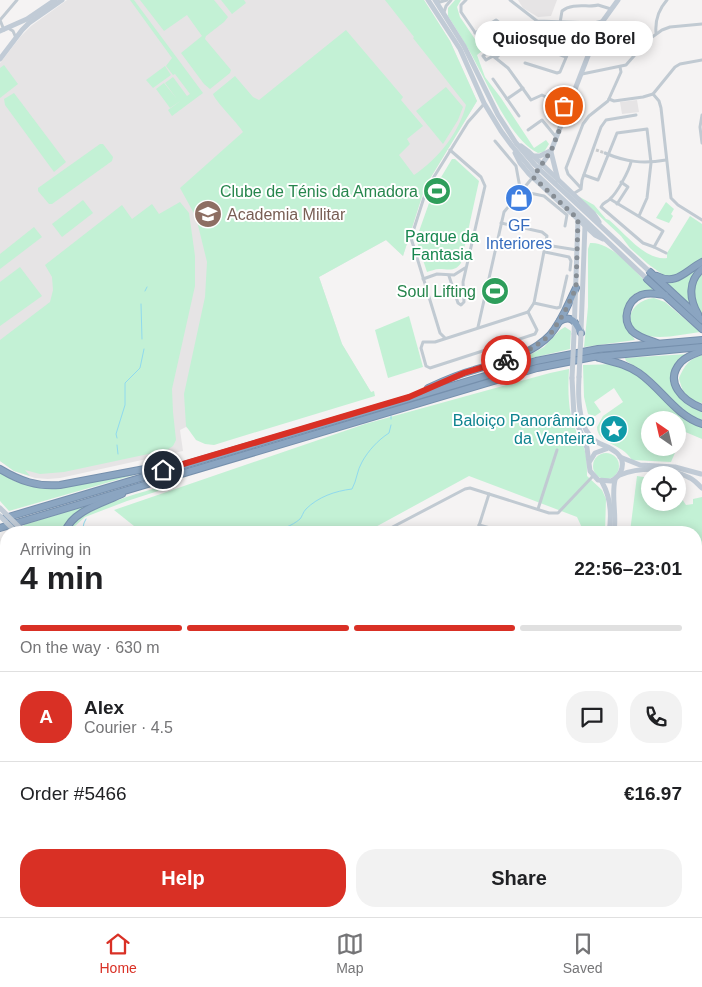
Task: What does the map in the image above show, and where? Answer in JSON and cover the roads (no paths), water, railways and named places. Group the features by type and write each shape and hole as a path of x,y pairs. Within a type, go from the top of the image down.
{"highway":[{"path":"649,275 670,280 702,262"},
{"path":"702,269 696,276 691,295 694,307 702,319"},
{"path":"649,275 665,296 702,329"},
{"path":"649,275 702,319"},
{"path":"409,397 464,373 522,354 538,345 552,332 560,320 576,288"},
{"path":"658,343 636,334 630,329 627,314 630,304 642,294 654,293 665,296"},
{"path":"560,320 568,318 575,320 577,334"},
{"path":"0,518 409,397 557,356 598,349 702,340"},
{"path":"7,526 558,363 593,357 702,349"},
{"path":"702,349 682,361 674,379 681,396 702,408"},
{"path":"593,357 621,363 639,373 681,413 691,420 702,424"},
{"path":"0,469 24,482 48,486 150,468 181,465"},
{"path":"68,526 77,516 142,485"}],"street":[{"path":"4,29 0,20 13,2 17,0"},
{"path":"4,29 27,19 55,0"},
{"path":"0,59 29,23 62,0"},
{"path":"435,0 447,2"},
{"path":"435,0 464,46 514,145 520,163 536,172 558,180 572,194 580,214 595,235 610,243"},
{"path":"440,7 451,0"},
{"path":"466,0 462,3 460,9 483,44 513,47 537,21"},
{"path":"510,0 537,21 594,23 604,20"},
{"path":"478,328 505,208 527,184 551,151 598,28 618,0"},
{"path":"656,33 657,18 660,9 667,0"},
{"path":"445,15 444,9 447,2"},
{"path":"430,3 440,7"},
{"path":"430,3 460,49 484,103 500,131 536,172 580,214 585,222 649,275"},
{"path":"560,23 562,10 566,7 587,4 594,6 598,4 611,9"},
{"path":"475,33 496,20 521,38"},
{"path":"551,22 552,40 554,43 595,36"},
{"path":"594,23 598,28"},
{"path":"581,74 620,67 629,63 648,40 656,33 670,27 702,24"},
{"path":"4,29 13,31 16,39"},
{"path":"508,46 495,57 508,68 531,100 542,95 568,108"},
{"path":"540,47 566,57"},
{"path":"525,63 557,73 560,72 572,48 590,47"},
{"path":"609,98 614,101 653,94 675,67 680,64 702,60"},
{"path":"580,187 566,171 567,165 585,120 606,103 621,72 620,67"},
{"path":"493,79 519,116"},
{"path":"507,99 523,88"},
{"path":"653,94 660,104 671,198 678,205 702,220"},
{"path":"446,338 443,338 441,335 411,238 427,188 470,119 484,103"},
{"path":"572,194 580,189 595,150 601,127 606,120 636,115"},
{"path":"702,115 700,126 702,143"},
{"path":"528,130 542,120 556,138"},
{"path":"584,175 598,180 617,133 645,129 648,132 651,163 647,198 639,216"},
{"path":"495,141 516,166 519,186 522,190 544,196 567,215 565,226"},
{"path":"514,145 533,156 540,156 551,151"},
{"path":"449,276 459,305 464,302 463,282 484,183 481,177 450,150"},
{"path":"551,151 558,180"},
{"path":"607,154 631,162 651,163 666,160"},
{"path":"533,156 539,183 606,231 649,275"},
{"path":"631,162 610,199 602,204 602,210 643,243 666,253"},
{"path":"617,204 628,187 621,182"},
{"path":"527,184 539,183"},
{"path":"610,199 663,231 654,247"},
{"path":"575,320 580,214"},
{"path":"585,222 577,334 574,416 587,448 590,471 593,476 602,482 610,502 610,526"},
{"path":"501,223 542,232 547,236 534,303 528,312 434,342 421,344 420,348 426,366 430,368 535,334 537,330 528,312"},
{"path":"584,239 595,235"},
{"path":"547,243 584,251"},
{"path":"545,252 569,257 571,261 570,270"},
{"path":"423,279 439,274 454,275 461,272 467,265"},
{"path":"454,275 463,282"},
{"path":"534,303 556,308 560,307 567,276"},
{"path":"576,378 580,410 585,428 595,442 620,456 640,464 675,467 701,474 698,479 700,486"},
{"path":"590,462 599,450 609,449"},
{"path":"538,509 558,450"},
{"path":"615,526 613,488 623,466 620,456"},
{"path":"620,475 640,470 660,470 685,476 700,486"},
{"path":"395,526 465,490 473,488 538,509 558,513 593,476"},
{"path":"602,482 615,480"},
{"path":"486,526 479,524 489,494"},
{"path":"0,508 18,526"}],"waterway":[{"path":"145,291 147,287"},
{"path":"141,304 142,339"},
{"path":"117,438 116,434 125,405 125,383 140,368 144,349"},
{"path":"288,526 301,518 306,509 321,498 339,491 352,489 364,458 377,442 389,433 391,425"},
{"path":"117,445 118,454"},
{"path":"83,526 86,519"}],"tunnel":[{"path":"596,150 605,153"}],"place":[{"name":"Quiosque do Borel","path":"564,106"},
{"name":"Clube de Ténis da Amadora","path":"437,191"},
{"name":"GF Interiores","path":"519,198"},
{"name":"Academia Militar","path":"208,214"},
{"name":"Soul Lifting","path":"495,291"},
{"name":"Baloiço Panorâmico da Venteira","path":"614,429"}],"park label":[{"name":"Parque da Fantasia","path":"442,245"}]}
